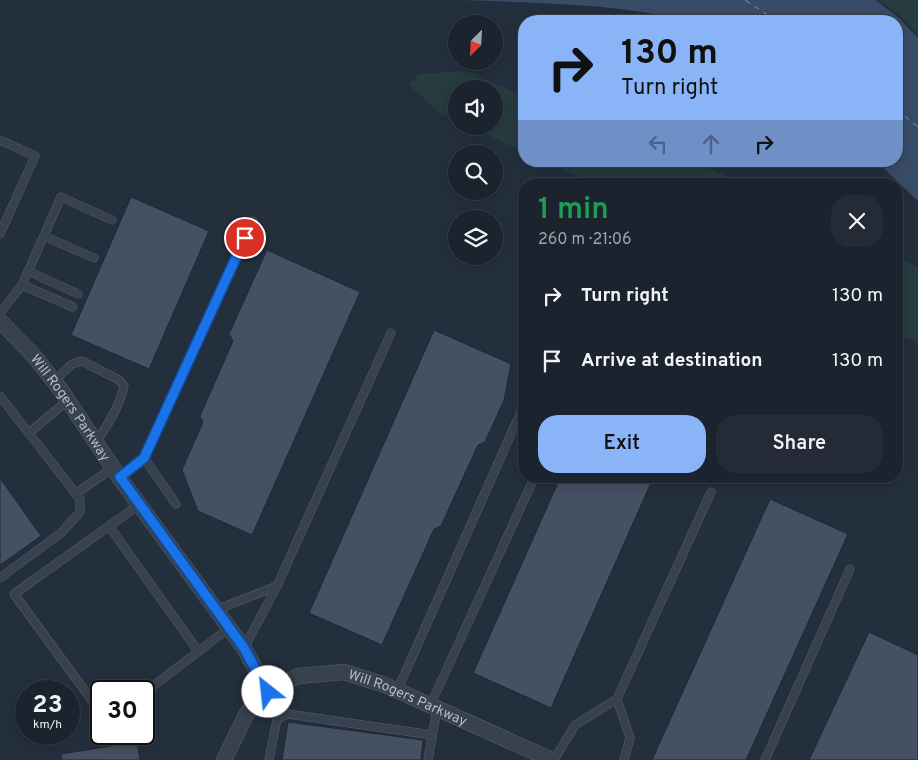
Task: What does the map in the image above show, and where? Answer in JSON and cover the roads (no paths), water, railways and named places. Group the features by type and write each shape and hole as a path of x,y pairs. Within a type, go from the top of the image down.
{"street":[{"name":"Will Rogers Parkway","path":"0,321 35,357 68,400 116,472 244,648 268,692 298,676 344,672 397,691 553,760"},
{"path":"224,760 246,713 268,692"}],"lane":[{"path":"0,140 35,156 0,234"},
{"path":"0,313 22,285 61,197 112,220"},
{"path":"76,494 144,458 253,221"},
{"path":"44,236 94,258"},
{"path":"28,271 78,294"},
{"path":"22,285 73,307"},
{"path":"244,648 277,586 391,333"},
{"path":"54,381 72,364 82,361 119,380 124,386 122,395 108,425 96,442"},
{"path":"0,396 80,499 80,512 62,532 0,578"},
{"path":"29,433 68,400"},
{"path":"397,691 518,419"},
{"path":"144,458 176,504"},
{"path":"428,760 434,707 532,483"},
{"path":"553,760 575,724 617,699 712,492"},
{"path":"90,698 14,594 140,504"},
{"path":"109,526 198,651"},
{"path":"765,760 850,569"},
{"path":"216,610 277,586"},
{"path":"155,684 229,628"},
{"path":"268,692 282,717"},
{"path":"617,699 630,738 624,760"},
{"path":"269,760 277,720 288,714 432,735"}],"water":[{"path":"462,0 875,0 895,15 661,15 604,7"},
{"path":"903,22 918,38 918,201 903,187 903,178 894,178 882,167 903,167"}]}
